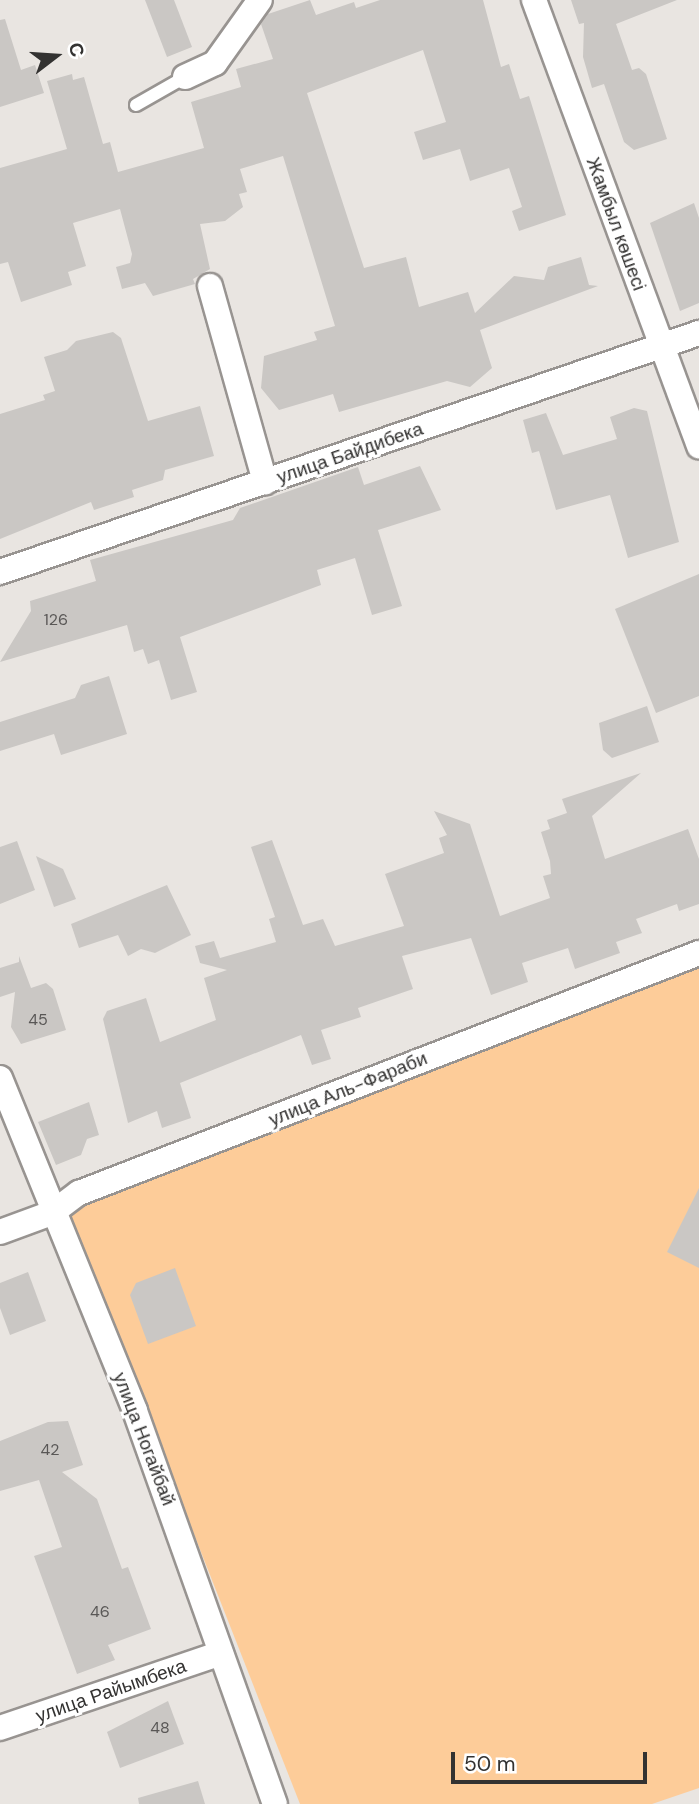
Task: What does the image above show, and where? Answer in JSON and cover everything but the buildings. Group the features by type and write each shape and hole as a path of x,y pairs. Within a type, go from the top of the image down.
{"street":[{"path":"185,77 223,55 260,0"},
{"name":"Жамбыл көшесі","path":"534,0 699,447"},
{"path":"210,286 265,482"},
{"name":"улица Байдибека","path":"0,572 699,333"},
{"name":"улица Аль-Фараби","path":"0,1232 52,1213 79,1193 699,953"},
{"name":"улица Ногайбай","path":"0,1078 52,1213 135,1411 275,1804"},
{"name":"улица Райымбека","path":"0,1728 222,1653"}],"lane":[{"path":"136,105 185,77"}],"shaded area":[{"path":"699,966 699,1788 652,1804 300,1804 67,1211"}]}
